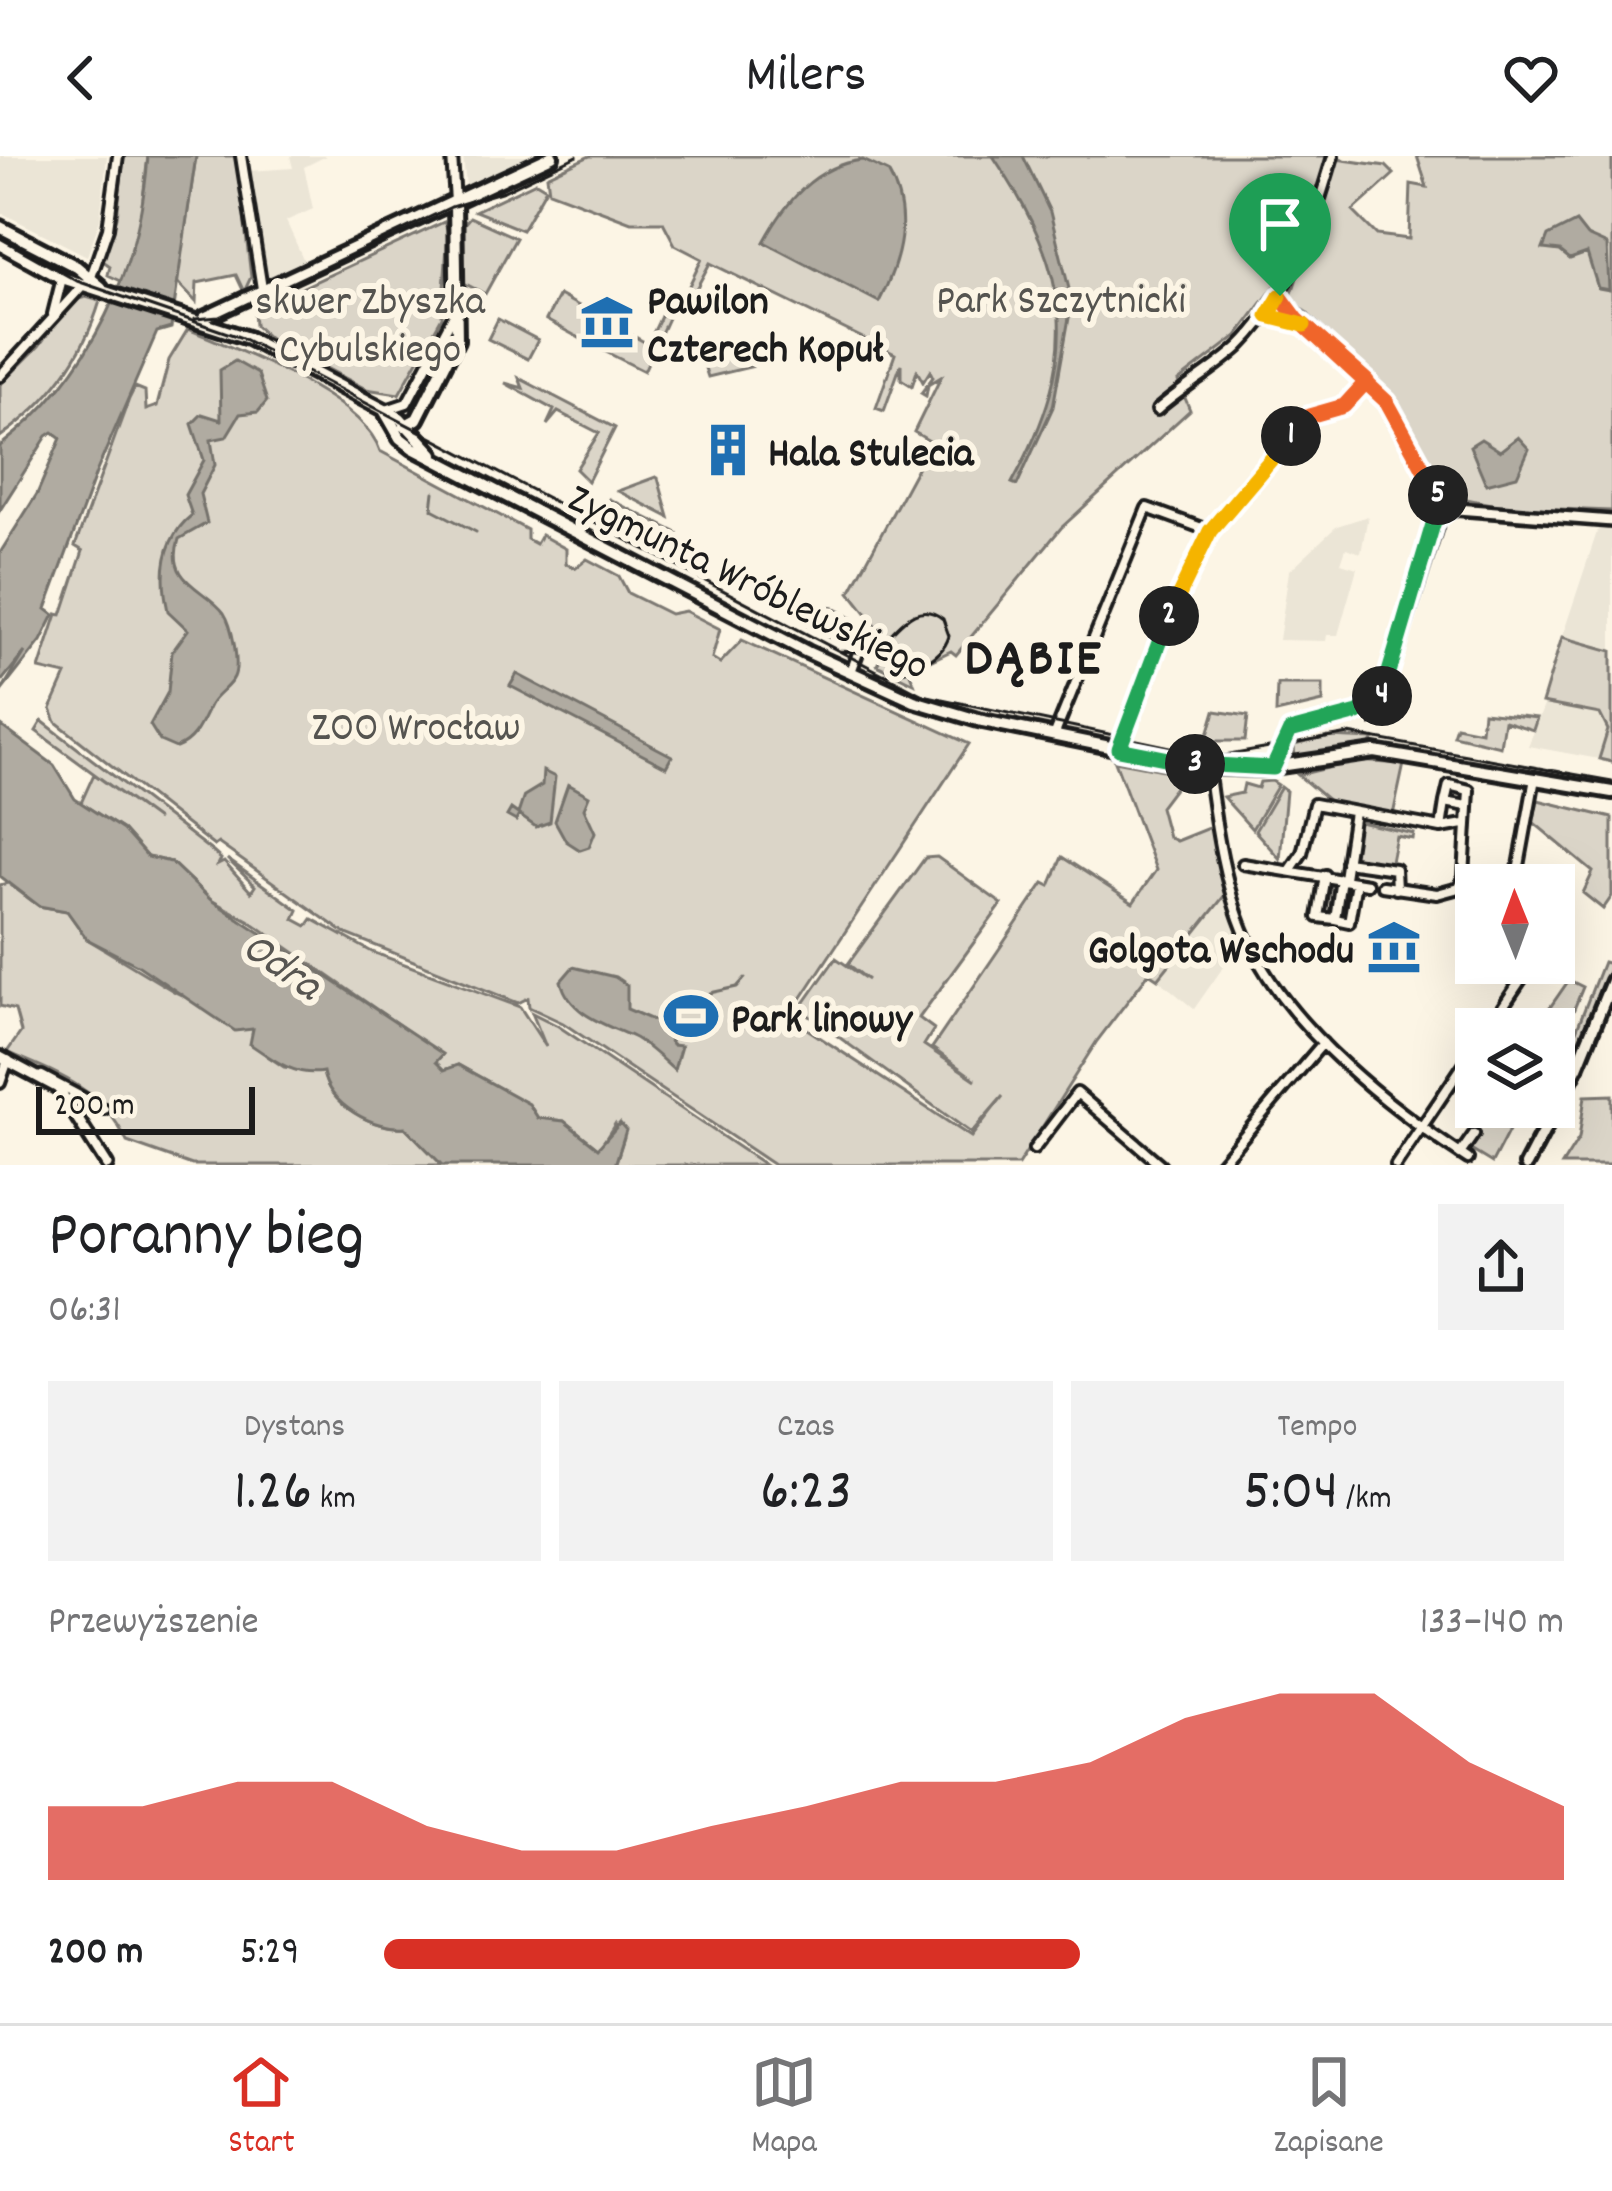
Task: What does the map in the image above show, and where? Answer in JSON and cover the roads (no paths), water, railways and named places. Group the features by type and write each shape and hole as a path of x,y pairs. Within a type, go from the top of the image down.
{"main road":[{"path":"201,319 262,296 552,156"},
{"path":"384,410 392,426 408,426 457,340 455,202"},
{"path":"0,227 100,286"},
{"path":"0,244 62,278 100,286"},
{"name":"Zygmunta Wróblewskiego","path":"100,286 248,338 384,410 408,426 435,457"},
{"path":"246,303 242,319 248,338"},
{"name":"Zygmunta Wróblewskiego","path":"392,426 410,446 851,672 930,706 1208,766 1273,768 1368,751 1612,792"},
{"path":"1526,1165 1577,1067 1612,981"}],"street":[{"path":"0,376 74,289 100,286 118,156"},
{"path":"242,156 262,296"},
{"path":"452,156 455,202"},
{"path":"1157,410 1221,362 1268,316 1333,156"},
{"path":"53,315 62,278"},
{"path":"1280,296 1297,319 1367,381 1397,417 1448,510"},
{"path":"384,410 407,403 454,314"},
{"path":"1268,316 1297,319"},
{"path":"1119,749 1174,604 1210,531 1309,416 1342,407 1367,381"},
{"path":"1054,736 1147,508 1210,531"},
{"path":"1273,768 1290,731 1358,713 1387,689 1434,521 1448,510 1612,521"},
{"path":"851,672 866,628"},
{"path":"1208,766 1246,938 1323,1042 1421,1127 1464,1157 1474,1134"},
{"path":"1519,864 1535,778"},
{"path":"1382,886 1438,894 1459,888 1464,877 1467,787 1449,785 1441,829"},
{"path":"1445,802 1467,806"},
{"path":"1292,869 1305,845 1314,804 1441,829 1464,824"},
{"path":"1335,919 1354,812"},
{"path":"1346,862 1395,869 1396,889"},
{"path":"1244,864 1367,884"},
{"path":"1325,874 1318,917 1348,922 1356,882"},
{"path":"1219,1165 1323,1042"},
{"path":"0,1084 4,1059 104,1109"},
{"path":"42,1076 58,1088 107,1165"},
{"path":"1396,1165 1455,1077"},
{"path":"1034,1148 1077,1093 1161,1165"}],"water":[{"path":"148,156 196,156 171,328 157,332 96,473 46,609 54,615 41,641 0,693 25,652 0,683 0,553 37,494 61,438 53,432 47,436 0,510 0,446 61,386 106,315 135,238"},
{"path":"993,156 1023,156 1050,212 1072,301 1053,407 1017,485 1012,483 1050,394 1059,315 1039,239"},
{"path":"863,160 888,172 902,221 898,254 879,302 764,242 803,188 830,169"},
{"path":"1576,222 1587,236 1607,245 1609,290 1598,288 1587,253 1570,259 1560,251 1543,249 1548,236"},
{"path":"235,361 258,374 267,401 258,412 240,414 226,437 211,440 215,465 200,494 207,523 179,539 176,554 182,575 224,613 236,671 193,736 176,748 160,741 150,725 168,692 172,652 188,630 168,611 166,558 174,535 192,515 185,495 204,460 192,424 202,414 221,420 220,370"},
{"path":"1518,437 1529,449 1517,476 1486,484 1470,446 1481,439 1500,451"},
{"path":"517,674 672,756 666,767 510,686"},
{"name":"Odra","path":"0,725 54,765 75,799 123,830 147,857 171,862 211,900 443,1054 436,1062 444,1070 458,1065 529,1104 538,1118 564,1121 598,1148 620,1123 626,1130 615,1165 442,1165 405,1127 367,1120 343,1105 323,1072 294,1070 276,1061 250,1044 253,1029 235,1031 139,966 87,939 67,911 39,906 0,876"},
{"path":"543,771 555,777 550,822 536,827 519,815 516,821 507,816 511,809 518,814 524,796 542,785"},
{"path":"568,784 589,796 584,808 595,832 589,847 580,850 566,841 555,821"},
{"path":"573,967 615,977 627,985 627,1009 662,1024 672,1045 681,1046 674,1070 638,1040 589,1017 572,1002 561,981"}],"waterway":[{"path":"434,492 432,509 476,532"},
{"path":"710,993 737,987 745,978"}],"tram line":[{"path":"195,319 219,317 451,207 504,191 577,156"},
{"path":"0,238 77,281 242,338 923,695 1218,757 1349,734 1612,781"},
{"path":"839,651 870,653 904,621 922,612 943,619 949,636 938,654 895,673 874,673"},
{"path":"1371,725 1398,712"}],"place":[{"name":"Pawilon Czterech Kopuł","path":"607,322"},
{"name":"Hala Stulecia","path":"728,450"},
{"name":"Golgota Wschodu","path":"1394,947"},
{"name":"Park linowy","path":"691,1016"}],"district":[{"name":"DĄBIE","path":"1034,654"}],"park label":[{"name":"Park Szczytnicki","path":"1061,297"},
{"name":"skwer Zbyszka Cybulskiego","path":"370,322"},
{"name":"ZOO Wrocław","path":"416,724"}]}
